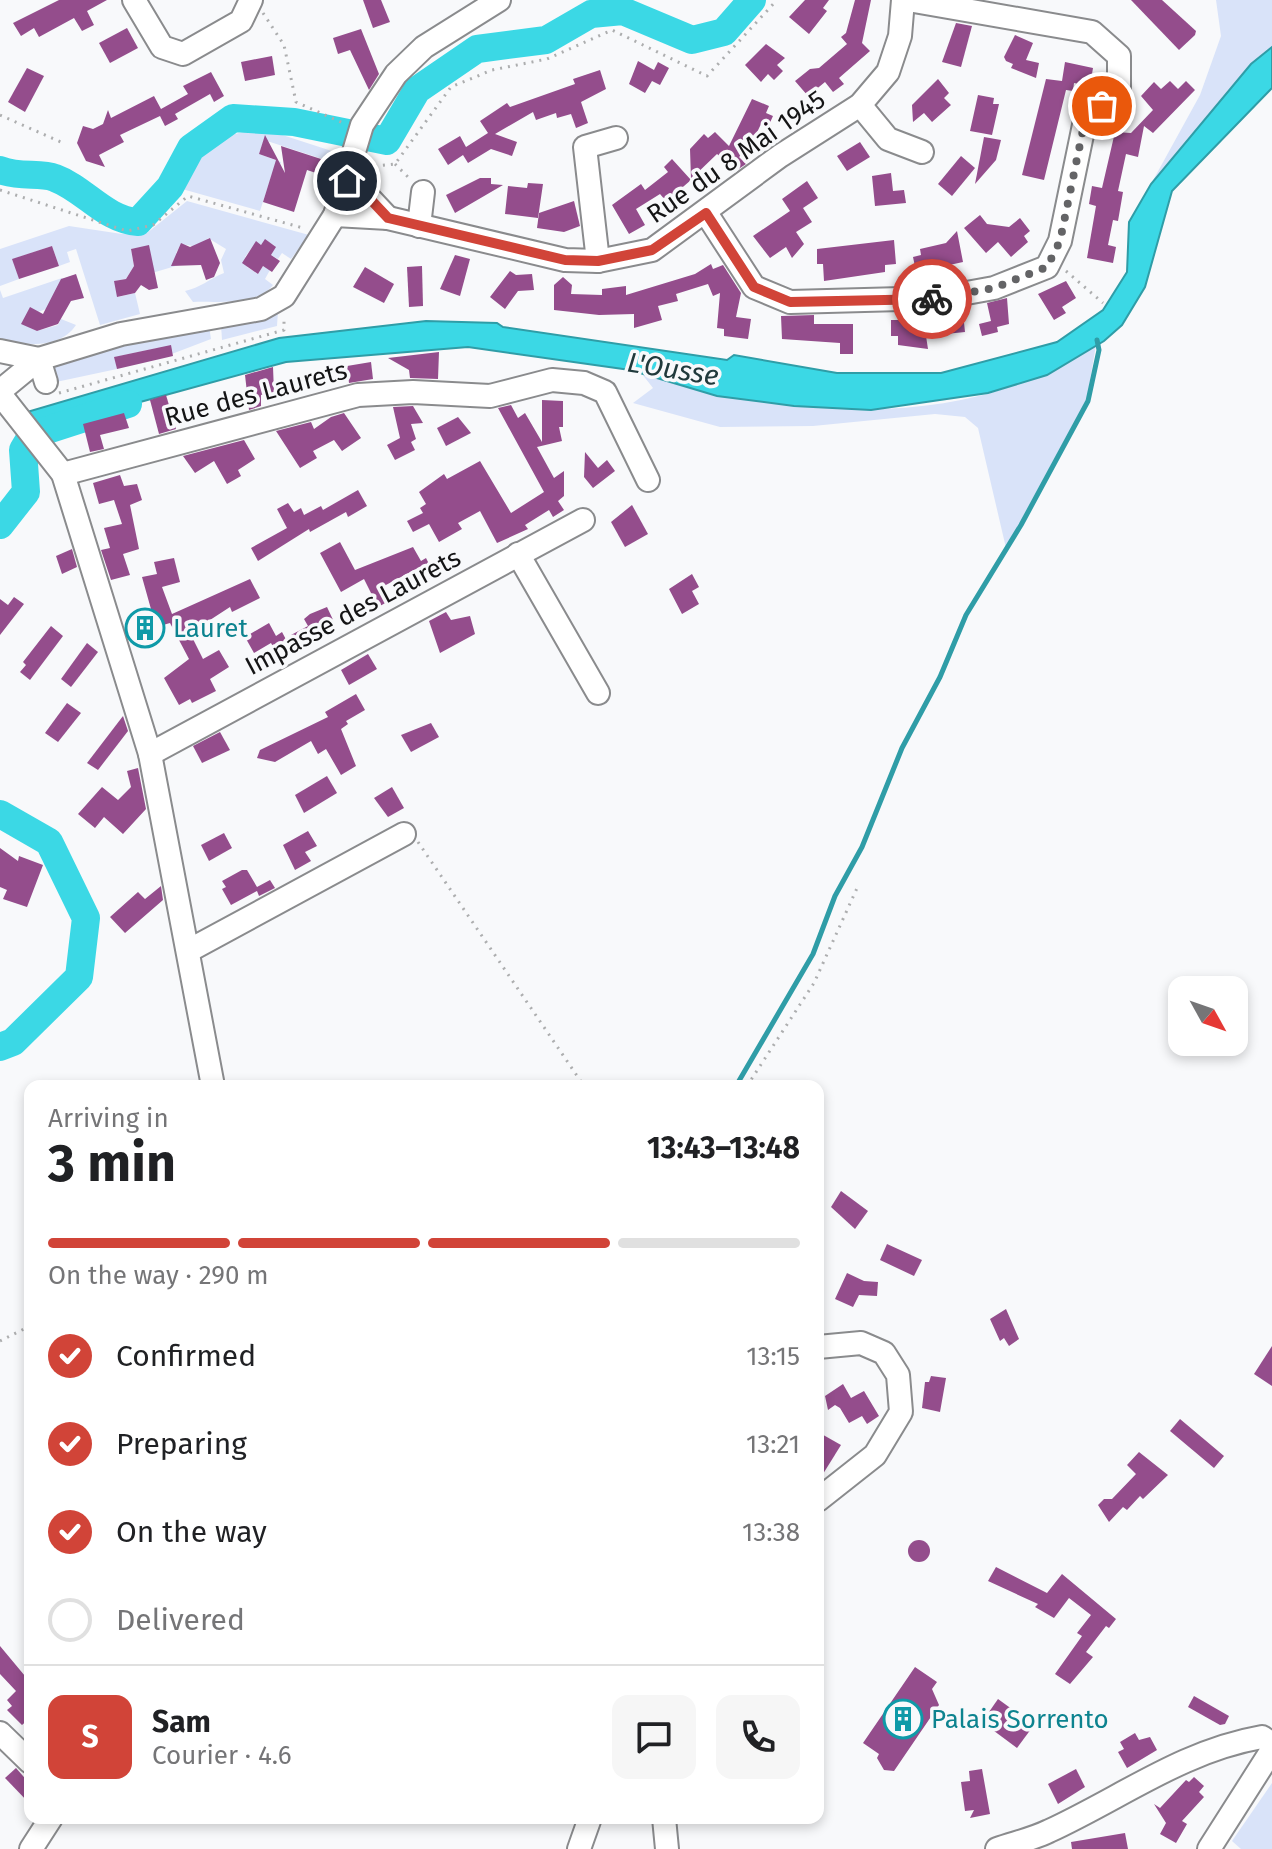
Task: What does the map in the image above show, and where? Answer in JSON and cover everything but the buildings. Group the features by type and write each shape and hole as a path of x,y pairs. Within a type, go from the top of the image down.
{"street":[{"path":"134,0 162,47 183,54 241,21 251,1"},
{"path":"212,1080 150,754 63,474 0,393 39,359 121,334 261,309 284,296 335,215 362,128 396,74 474,6 499,0"},
{"path":"706,213 754,287 790,302 939,298 994,288 1047,267 1060,241 1084,125 1119,87 1119,56 1092,32 905,0"},
{"name":"Rue du 8 Mai 1945","path":"335,215 388,218 565,260 598,261 652,250 780,156 860,105 888,72 900,36 905,0"},
{"path":"860,105 888,139 922,152"},
{"path":"598,261 585,147 616,138"},
{"path":"351,170 357,185 388,218"},
{"path":"419,226 423,192"},
{"path":"0,351 39,359"},
{"path":"39,359 48,389"},
{"name":"Rue des Laurets","path":"63,474 358,395 413,392 490,396 552,380 584,383 605,392 648,480"},
{"name":"Impasse des Laurets","path":"150,754 583,520"},
{"path":"518,554 598,693"},
{"path":"188,951 404,834"},
{"path":"824,1346 861,1343 884,1353 898,1375 901,1412 875,1455 824,1495"},
{"path":"0,1733 24,1756"},
{"path":"997,1849 1048,1832 1181,1762 1241,1741 1262,1737 1272,1744"},
{"path":"1209,1849 1272,1750"},
{"path":"31,1849 47,1824"},
{"path":"579,1849 588,1824"},
{"path":"665,1824 667,1849"}],"path":[{"path":"351,170 395,164 451,87 492,70 547,59 612,30 707,76 777,0"},
{"path":"251,1 272,22 284,45 296,102 336,123 362,128"},
{"path":"0,115 63,143"},
{"path":"0,190 127,231 153,225 188,196 310,230 321,237"},
{"path":"1051,258 1103,303"},
{"path":"48,389 284,330 284,296"},
{"path":"404,834 420,843 580,1080"},
{"path":"751,1080 814,983 858,886"},
{"path":"0,1341 24,1329"}],"shaded area":[{"path":"1216,0 1272,0 1272,47 1251,64 1151,184 1200,95 1221,36"},
{"path":"264,129 344,155 341,165 264,140 259,154 281,162 277,175 272,174 260,211 182,189 197,162 212,145 233,134"},
{"path":"187,201 309,235 291,259 282,253 278,259 271,255 275,246 265,240 261,245 256,242 245,257 250,261 247,267 258,274 263,266 270,270 265,279 273,285 257,296 236,301 193,302 185,291 224,273 221,260 226,249 208,238 204,248 181,244 176,253 182,256 179,265 152,273 149,246 131,249 134,266 126,279 115,281 118,297 135,293 140,314 100,325 76,249 67,252 70,262 59,266 52,246 13,259 19,279 0,286 0,249 69,226 122,234 147,233"},
{"path":"62,278 65,288 46,309 38,312 30,308 22,323 37,331 58,325 61,319 76,325 69,333 41,344 0,339 0,290 3,298"},
{"path":"278,311 277,326 222,340 221,325"},
{"path":"209,326 211,339 156,360 161,357 158,348 115,357 117,369 56,382 50,363 125,341"},
{"path":"1096,345 1087,398 1006,548 978,428 965,417 935,414 813,426 720,427 633,403 653,388 642,374 758,400 816,407 874,409 931,405 988,394 1043,374"},
{"path":"1272,1783 1272,1849 1241,1849 1232,1841"}],"water":[{"name":"L'Ousse","path":"1272,47 1272,88 1172,191 1145,287 1122,325 1104,341 1047,375 988,393 871,410 794,406 717,396 630,370 468,347 286,362 82,418 51,442 27,412 279,338 426,321 497,323 503,327 727,360 734,355 837,373 941,373 1057,342 1103,310 1127,272 1129,222 1151,184 1251,64"}],"waterway":[{"path":"0,170 55,178 115,216 138,222 170,187 191,148 233,118 294,122 387,141 417,90 477,49 546,40 591,14 623,11 692,40 724,32 752,0"},
{"path":"740,1080 813,954 835,896 862,847 902,748 940,677 966,615 1021,525 1088,401 1099,350 1097,340"},
{"name":"L'Ousse","path":"0,525 26,492 23,450 32,435 128,404"},
{"name":"L'Ousse","path":"0,814 49,842 86,918 79,977 13,1042 0,1047"}],"way so far":[{"path":"932,299 994,288 1047,267 1060,241 1084,125 1102,106"}],"place":[{"name":"Lauret","path":"145,628"},
{"name":"Palais Sorrento","path":"903,1719"}],"route":[{"path":"347,181 357,185 368,201 388,218 565,260 598,261 652,250 706,213 754,287 790,302 932,299"}]}
